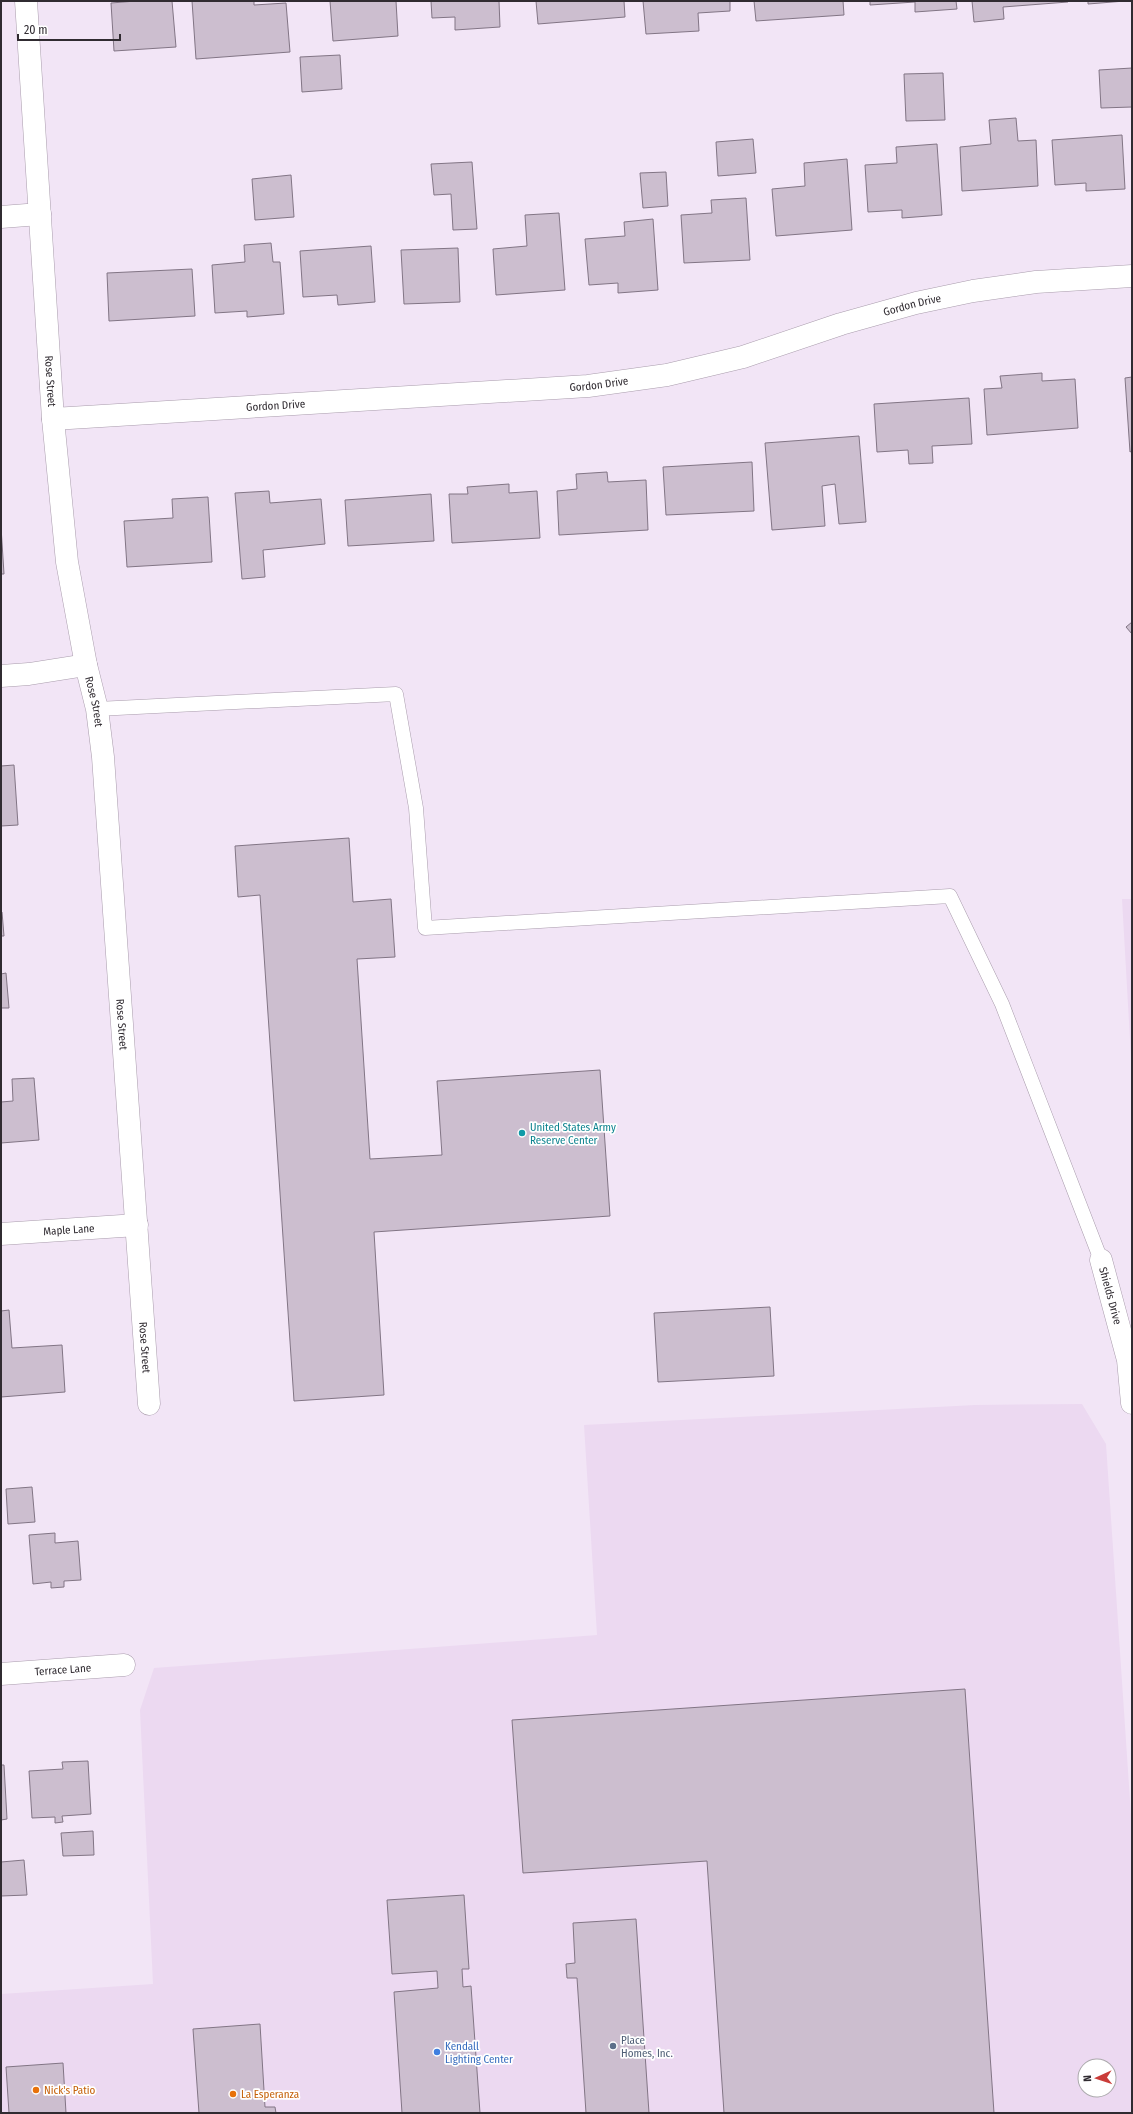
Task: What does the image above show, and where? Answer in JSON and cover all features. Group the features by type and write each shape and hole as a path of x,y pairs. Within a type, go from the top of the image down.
{"street":[{"name":"Rose Street","path":"26,1 53,420 67,562 86,665 98,709 103,757 149,1404"},
{"path":"1,217 40,214"},
{"name":"Gordon Drive","path":"53,420 596,385 667,375 743,357 840,324 916,303 973,291 1036,282 1132,276"},
{"path":"1,676 29,674 86,665"},
{"name":"Maple Lane","path":"1,1234 137,1225"},
{"name":"Shields Drive","path":"1100,1260 1128,1360 1132,1403"},
{"name":"Terrace Lane","path":"1,1674 124,1665"}],"lane":[{"path":"98,709 396,694 416,808 425,928 950,896 1002,1004 1100,1260"}],"shaded area":[{"path":"1122,899 1132,899 1132,1075"},
{"path":"1082,1404 1106,1444 1132,1830 1132,2113 1,2113 1,1994 153,1984 140,1710 154,1668 597,1635 584,1425 975,1405"}],"building":[{"path":"172,1 176,47 114,51 111,3"},
{"path":"192,1 254,1 254,5 286,3 290,52 196,59"},
{"path":"330,1 396,1 398,36 333,41"},
{"path":"431,1 499,1 500,27 455,30 455,17 432,18"},
{"path":"536,1 624,1 625,17 538,24"},
{"path":"643,1 730,1 730,11 698,13 699,31 646,34"},
{"path":"754,1 843,1 844,15 756,21"},
{"path":"870,1 956,1 957,9 915,12 915,2 870,5"},
{"path":"972,1 1068,2 1003,7 1004,19 974,22"},
{"path":"1088,1 1125,1 1088,4"},
{"path":"340,55 342,89 302,92 300,57"},
{"path":"1132,68 1132,107 1101,108 1099,70"},
{"path":"943,73 945,120 906,121 904,74"},
{"path":"1016,118 1018,141 1036,140 1038,186 962,191 960,147 991,144 989,120"},
{"path":"1122,135 1125,189 1086,191 1086,183 1055,185 1052,140"},
{"path":"753,139 756,173 718,176 716,142"},
{"path":"937,144 942,215 902,218 902,210 868,212 865,165 897,163 896,147"},
{"path":"847,159 852,230 776,236 772,189 805,186 804,163"},
{"path":"472,162 477,229 453,230 451,194 434,195 431,164"},
{"path":"666,172 668,206 643,208 640,173"},
{"path":"291,175 294,217 255,220 252,179"},
{"path":"746,198 750,260 684,263 681,215 712,213 711,200"},
{"path":"559,213 565,290 496,295 493,249 527,246 525,215"},
{"path":"653,219 658,290 618,293 618,283 589,285 585,239 625,236 624,222"},
{"path":"271,243 273,262 280,262 284,314 247,317 247,311 215,313 212,265 245,262 244,245"},
{"path":"371,246 375,302 338,305 337,295 303,297 300,251"},
{"path":"458,248 460,302 404,304 401,250"},
{"path":"192,269 195,316 109,321 107,273"},
{"path":"1042,373 1042,381 1075,379 1078,428 987,435 984,389 1002,388 1000,376"},
{"path":"1132,377 1132,451 1130,452 1125,378"},
{"path":"969,398 972,444 932,446 933,463 909,464 908,450 877,452 874,404"},
{"path":"859,436 866,522 839,524 835,484 822,486 825,526 772,530 765,443"},
{"path":"752,462 754,511 666,515 663,467"},
{"path":"607,472 608,482 646,480 648,530 559,535 557,491 577,489 576,474"},
{"path":"509,484 509,493 537,491 540,538 452,543 449,494 468,494 467,487"},
{"path":"269,491 270,503 321,499 325,544 263,550 265,577 242,579 235,493"},
{"path":"431,494 434,541 348,546 345,500"},
{"path":"208,497 212,562 127,567 124,521 173,518 172,499"},
{"path":"1,527 4,574 1,574"},
{"path":"1132,622 1132,634 1126,627"},
{"path":"14,765 18,825 1,826 1,766"},
{"name":"United States Army Reserve Center","path":"349,838 353,902 391,899 395,957 357,959 370,1159 442,1155 437,1081 600,1070 610,1216 374,1232 384,1395 294,1401 260,895 238,897 235,846"},
{"path":"2,912 4,936 1,936"},
{"path":"6,973 9,1008 1,1008 1,974"},
{"path":"34,1078 39,1140 1,1143 1,1102 13,1101 12,1079"},
{"path":"770,1307 774,1376 658,1382 654,1313"},
{"path":"9,1310 12,1348 62,1345 65,1392 1,1397 1,1311"},
{"path":"32,1487 35,1522 8,1524 6,1489"},
{"path":"55,1533 55,1543 78,1541 81,1580 64,1581 64,1587 51,1588 51,1582 33,1584 29,1535"},
{"path":"965,1689 994,2113 724,2113 707,1861 523,1873 512,1720"},
{"path":"88,1761 91,1814 62,1816 63,1822 55,1823 55,1817 32,1818 29,1771 63,1769 62,1762"},
{"path":"1,1765 4,1765 7,1819 1,1820"},
{"path":"93,1831 94,1855 63,1856 61,1833"},
{"path":"24,1860 27,1895 1,1896 1,1862"},
{"name":"Kendall Lighting Center","path":"464,1895 469,1969 462,1969 463,1987 471,1986 480,2113 402,2113 394,1992 438,1988 437,1971 392,1974 387,1900"},
{"name":"Place Homes, Inc.","path":"636,1919 649,2113 586,2113 577,1978 567,1978 566,1964 575,1963 573,1923"},
{"path":"260,2024 265,2107 275,2107 276,2113 199,2113 193,2029"},
{"name":"Nick's Patio","path":"63,2063 66,2113 9,2113 6,2067"}],"place":[{"name":"United States Army Reserve Center","path":"522,1133"},
{"name":"Place Homes, Inc.","path":"613,2046"},
{"name":"Kendall Lighting Center","path":"437,2052"},
{"name":"Nick's Patio","path":"36,2090"},
{"name":"La Esperanza","path":"233,2094"}]}
